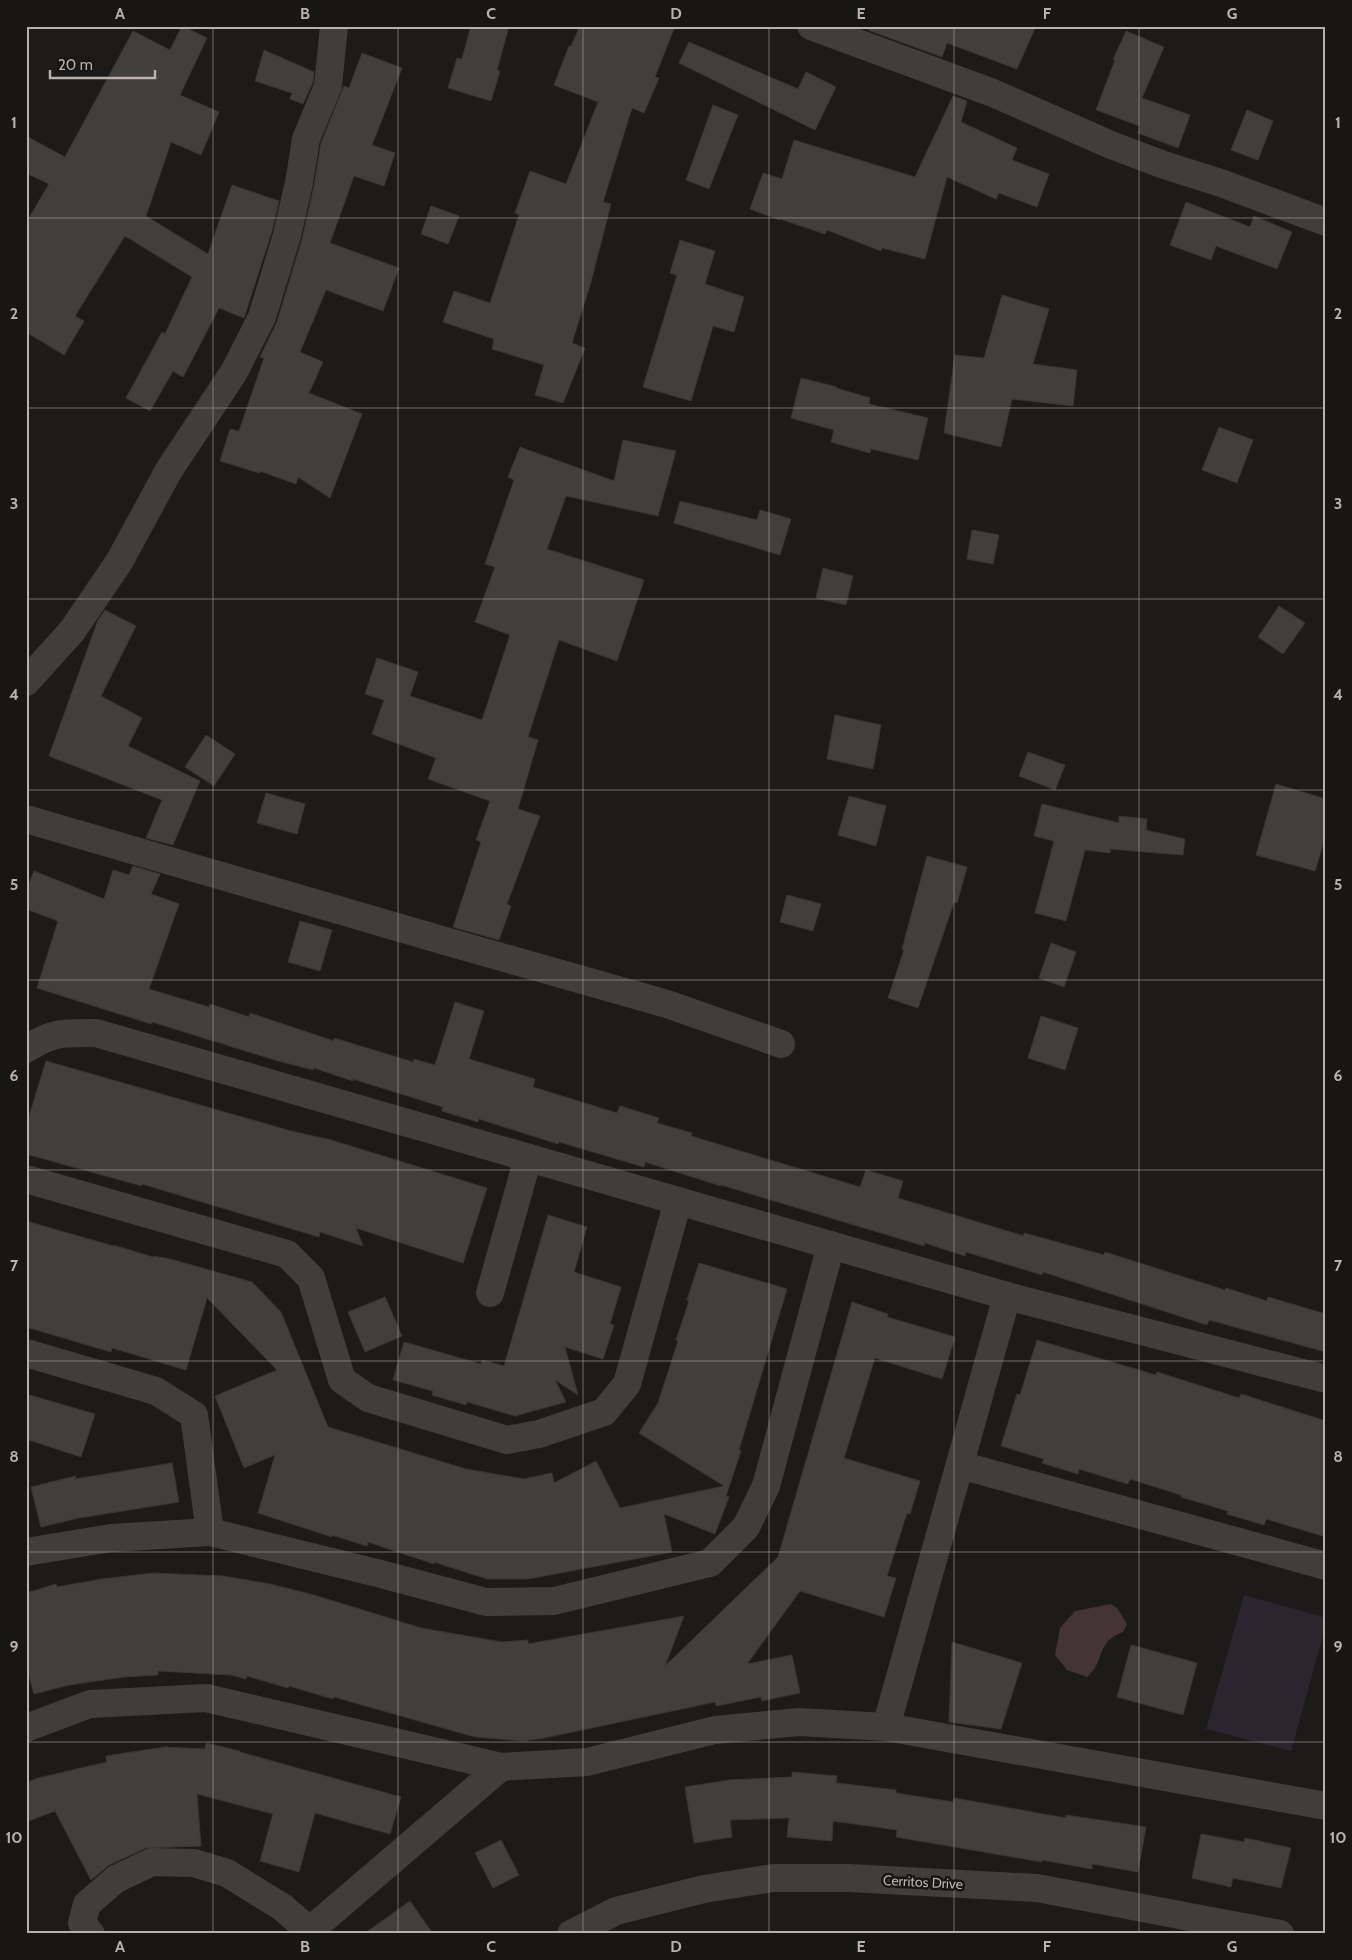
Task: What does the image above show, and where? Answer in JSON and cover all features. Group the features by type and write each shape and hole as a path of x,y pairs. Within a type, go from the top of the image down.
{"street":[{"path":"26,682 72,631 119,562 169,470 234,372 262,317 287,235 299,183 306,139 328,86 334,26"},
{"path":"811,26 993,93 1164,165 1221,183 1326,222"},
{"path":"26,819 445,942 667,1004 780,1044"},
{"path":"26,1048 60,1032 96,1033 1007,1296 1326,1379"},
{"path":"490,1292 528,1158"},
{"path":"26,1179 287,1254 311,1278 342,1380 368,1398 507,1440 539,1434 604,1412 627,1384 678,1201"},
{"path":"26,1552 111,1538 210,1532 360,1568 486,1602 554,1601 710,1563 746,1527 766,1486 831,1245"},
{"path":"886,1727 1007,1296"},
{"path":"26,1353 156,1391 194,1415 210,1532"},
{"path":"960,1465 1326,1566"},
{"path":"26,1728 90,1704 206,1698 501,1767 587,1762 715,1730 799,1722 886,1727 1326,1806"},
{"path":"91,1934 82,1923 87,1904 116,1879 152,1862 194,1863 227,1873 282,1907 308,1932 501,1767"},
{"name":"Cerritos Drive","path":"571,1934 616,1911 704,1889 773,1878 848,1878 1037,1888 1280,1934"}],"shaded area":[{"path":"1244,1595 1326,1618 1326,1625 1291,1751 1206,1729"},
{"path":"1111,1604 1117,1608 1127,1624 1123,1632 1114,1636 1104,1646 1097,1665 1087,1677 1067,1670 1055,1655 1060,1628 1075,1611"}],"building":[{"path":"182,26 207,38 180,95 219,112 201,155 171,142 146,216 208,254 232,185 279,201 272,231 244,318 219,308 183,377 173,371 150,411 126,398 162,332 165,334 192,277 125,236 75,316 84,321 64,355 26,332 26,223 49,184 26,173 26,136 65,157 133,31 170,50"},
{"path":"471,26 509,26 497,70 500,71 491,101 448,88 457,58 462,59"},
{"path":"580,26 675,26 655,77 659,78 644,113 632,108 603,202 611,204 591,282 572,343 585,348 563,403 535,395 544,365 492,349 494,339 443,322 454,291 490,303 519,215 515,213 530,171 566,184 598,102 554,85 569,46 571,46"},
{"path":"868,26 1036,26 1017,69 947,43 942,57 868,30"},
{"path":"1126,31 1164,47 1142,98 1190,115 1178,148 1138,133 1140,126 1096,110 1115,60 1113,60"},
{"path":"689,42 798,89 806,72 836,87 815,130 679,63"},
{"path":"264,50 314,72 313,82 303,104 290,99 292,93 255,81"},
{"path":"362,53 402,68 372,145 395,153 384,186 354,176 330,243 399,268 383,311 326,290 300,352 323,362 309,393 362,414 330,498 298,477 296,484 260,471 259,473 220,461 230,429 239,431 264,358 260,357 277,322 302,239 321,143 344,86 349,88"},
{"path":"953,96 967,101 961,122 1017,148 1012,160 1049,174 1037,207 999,193 996,199 947,177 925,259 882,248 881,251 827,230 825,234 750,209 763,173 782,179 794,140 915,177"},
{"path":"713,105 738,115 709,189 686,180"},
{"path":"1247,110 1273,121 1258,160 1231,150"},
{"path":"1186,202 1250,227 1254,216 1292,232 1277,269 1216,246 1211,260 1170,245"},
{"path":"431,206 459,216 448,244 421,234"},
{"path":"680,240 715,251 705,284 744,297 734,332 713,326 691,401 643,387 677,275 670,273"},
{"path":"1002,295 1049,309 1033,364 1077,370 1073,406 1012,399 1001,447 944,433 955,355 984,358"},
{"path":"801,378 870,398 869,404 928,418 918,460 871,449 870,453 831,442 834,430 791,418"},
{"path":"1219,427 1253,440 1237,483 1202,470"},
{"path":"623,440 676,451 658,516 566,496 547,549 644,580 617,661 559,640 528,737 538,740 518,809 540,816 507,904 511,906 499,940 453,927 481,842 476,840 490,801 428,779 436,758 372,734 384,700 365,694 377,658 418,672 410,696 482,720 510,635 475,622 495,567 485,564 514,480 508,477 520,447 614,481"},
{"path":"680,501 757,520 760,510 791,519 780,555 674,523"},
{"path":"972,530 999,535 993,564 967,559"},
{"path":"823,568 853,576 846,605 816,598"},
{"path":"1279,606 1305,623 1283,654 1258,637"},
{"path":"105,610 136,626 101,696 142,718 128,746 200,781 173,845 146,838 162,800 49,756 98,620"},
{"path":"835,715 881,725 873,769 827,759"},
{"path":"206,735 235,754 214,786 185,767"},
{"path":"1028,752 1065,765 1055,790 1019,776"},
{"path":"1276,784 1326,799 1326,835 1315,871 1256,855"},
{"path":"266,793 305,804 297,834 257,823"},
{"path":"849,796 886,806 876,846 838,835"},
{"path":"1042,804 1119,823 1119,816 1147,819 1146,830 1185,839 1183,855 1110,849 1110,853 1085,850 1066,921 1035,913 1054,841 1034,836"},
{"path":"927,856 967,867 957,903 954,902 918,1008 888,998 904,950 902,949"},
{"path":"133,866 160,874 151,894 179,904 149,989 209,1007 210,1004 249,1017 250,1013 334,1041 334,1038 413,1062 414,1059 435,1065 455,1002 484,1011 469,1059 535,1079 533,1087 617,1113 620,1106 659,1118 657,1123 692,1133 691,1136 860,1187 866,1170 903,1181 898,1198 1024,1236 1024,1233 1104,1255 1105,1252 1225,1290 1226,1288 1267,1301 1268,1297 1326,1314 1326,1352 1209,1320 1207,1325 1043,1272 1042,1275 966,1252 965,1256 925,1243 924,1246 645,1162 644,1167 559,1142 558,1144 479,1119 478,1122 442,1111 443,1107 353,1079 353,1081 314,1068 313,1070 275,1060 37,988 58,921 26,909 26,891 34,871 104,899 113,870 129,875"},
{"path":"787,895 821,904 813,931 780,922"},
{"path":"300,921 332,930 320,971 288,962"},
{"path":"1051,943 1076,952 1064,987 1039,978"},
{"path":"1041,1016 1078,1028 1065,1070 1028,1058"},
{"path":"46,1061 291,1131 331,1140 487,1188 463,1263 356,1228 363,1246 320,1232 319,1237 142,1184 142,1186 26,1154 26,1126"},
{"path":"548,1215 587,1227 574,1272 621,1287 610,1324 614,1325 603,1359 565,1347 578,1395 555,1380 566,1402 515,1416 467,1402 466,1405 432,1395 433,1391 393,1380 404,1342 481,1364 482,1360 504,1366"},
{"path":"26,1221 153,1257 170,1259 252,1282 281,1312 328,1427 466,1469 524,1479 552,1473 554,1483 596,1461 620,1508 724,1486 639,1433 658,1403 678,1341 676,1340 699,1263 787,1289 739,1450 741,1451 726,1496 729,1497 715,1534 664,1514 672,1552 528,1579 487,1579 368,1542 367,1546 332,1535 332,1537 258,1513 275,1455 244,1468 215,1396 277,1370 207,1298 186,1370 112,1348 111,1352 26,1327"},
{"path":"385,1297 402,1336 365,1352 348,1312"},
{"path":"852,1302 888,1314 887,1317 955,1337 942,1379 875,1358 844,1458 920,1481 910,1514 907,1513 887,1576 896,1578 884,1617 800,1591 747,1664 792,1655 800,1693 762,1701 761,1697 716,1706 715,1702 523,1741 475,1737 334,1697 333,1699 247,1676 246,1679 231,1675 158,1671 158,1675 124,1677 69,1685 34,1694 26,1665 26,1593 56,1584 57,1587 153,1573 223,1576 270,1584 314,1595 421,1628 502,1642 528,1640 528,1644 684,1616 665,1666 778,1557"},
{"path":"1037,1340 1156,1375 1157,1372 1239,1398 1241,1394 1326,1421 1326,1537 1266,1519 1264,1525 1227,1514 1228,1511 1130,1479 1128,1484 1079,1469 1078,1474 1042,1463 1044,1459 1001,1446 1017,1394 1020,1395"},
{"path":"26,1394 95,1414 81,1457 26,1439"},
{"path":"172,1463 179,1502 79,1518 41,1527 31,1487 76,1476 75,1479"},
{"path":"952,1642 1022,1663 1001,1729 949,1722"},
{"path":"1131,1645 1197,1663 1183,1715 1117,1697"},
{"path":"206,1743 401,1797 390,1834 315,1813 299,1872 260,1861 273,1814 197,1794 201,1846 146,1848 109,1865 91,1880 55,1811 26,1822 26,1783 38,1778 107,1762 106,1756 165,1747 205,1749"},
{"path":"792,1772 837,1776 836,1783 896,1790 896,1793 953,1802 954,1798 1066,1818 1066,1815 1146,1827 1138,1872 1092,1864 1092,1869 1042,1860 1042,1862 896,1837 897,1830 833,1821 832,1841 787,1837 789,1818 730,1820 732,1837 694,1843 685,1787 729,1780 792,1777"},
{"path":"1201,1834 1244,1842 1245,1838 1291,1848 1281,1888 1233,1878 1231,1887 1192,1878"},
{"path":"501,1840 519,1875 493,1888 475,1853"},
{"path":"410,1901 433,1934 364,1934"}]}
